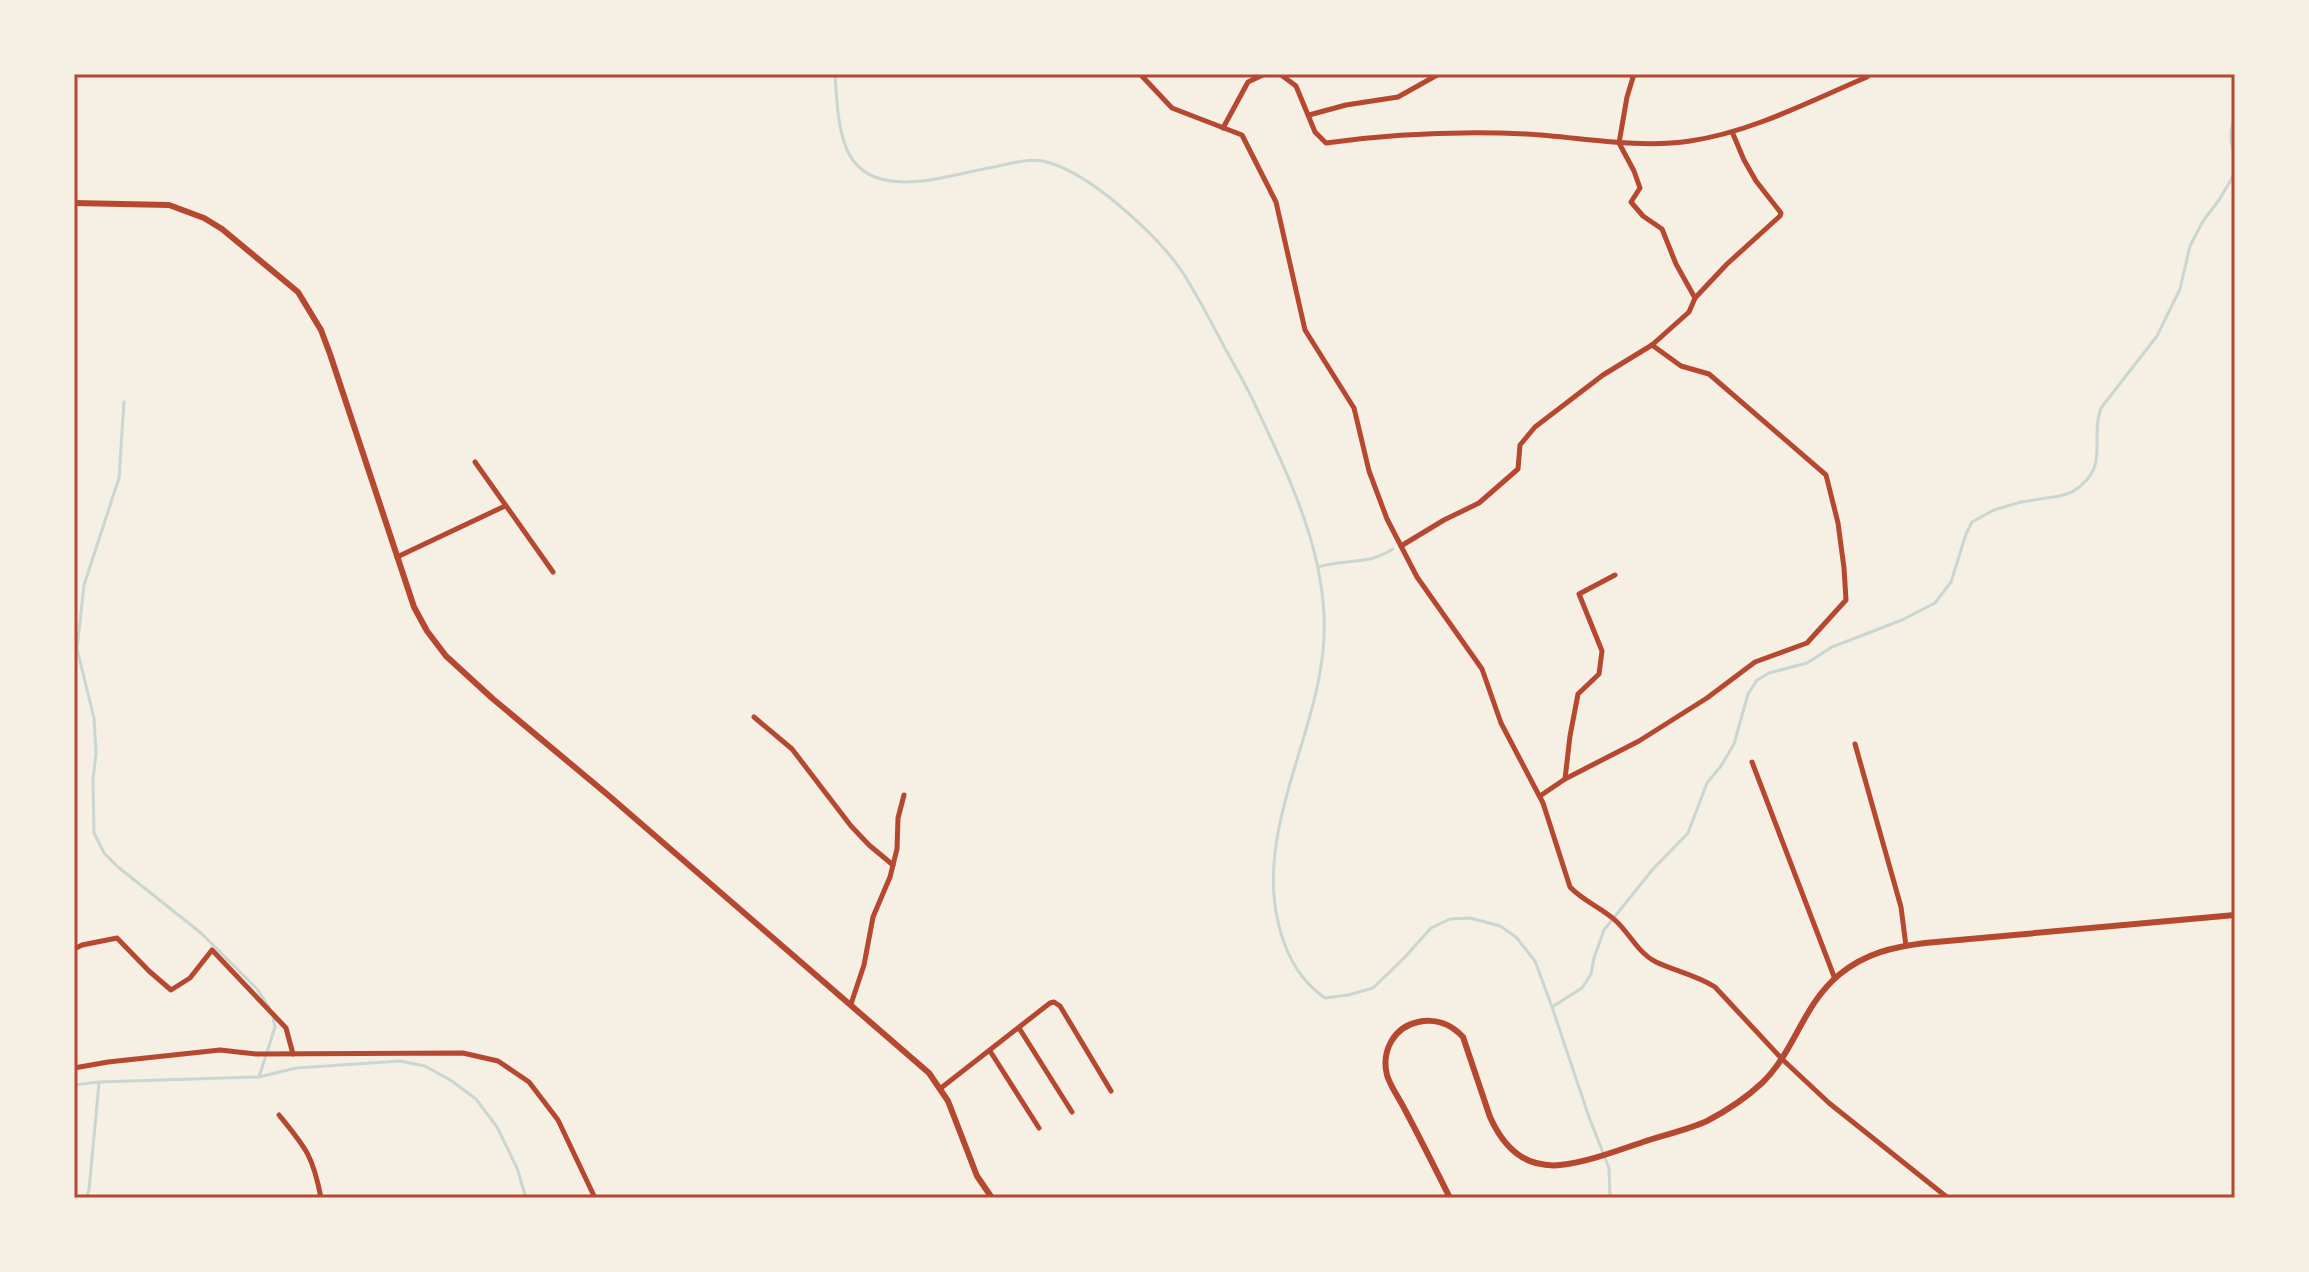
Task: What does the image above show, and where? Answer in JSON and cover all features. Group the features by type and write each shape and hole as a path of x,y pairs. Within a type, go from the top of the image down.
{"street":[{"path":"1140,74 1172,108 1242,135 1276,202 1305,330 1354,408 1376,494 1417,577 1482,669 1501,723 1540,796 1570,887 1617,922 1642,952 1654,961 1705,980 1715,987 1782,1059 1829,1103 1948,1198"},
{"path":"1223,128 1248,82 1265,74"},
{"path":"1280,74 1296,86 1315,132 1326,143 1374,136 1432,134 1526,134 1619,143 1687,142 1733,134 1867,77"},
{"path":"1309,115 1346,105 1398,97 1439,74"},
{"path":"1634,74 1619,143 1640,188 1631,202 1643,216 1662,229 1676,264 1695,298"},
{"path":"1401,546 1479,503 1518,469 1520,445 1535,427 1603,375 1652,345 1689,312 1695,298 1727,264 1780,216 1781,213 1750,170 1733,134"},
{"path":"74,203 169,205 187,210 222,229 298,292 321,330 330,354 414,607 446,656 917,1061 941,1088 977,1176 992,1198"},
{"path":"1540,796 1565,779 1639,741 1707,698 1755,662 1807,643 1846,600 1838,523 1826,475 1709,374 1681,366 1652,345"},
{"path":"475,462 553,572"},
{"path":"396,557 505,506"},
{"path":"1565,779 1578,694 1599,674 1602,651 1579,594 1615,575"},
{"path":"754,717 792,749 851,826 893,865"},
{"path":"1855,744 1901,907 1906,946"},
{"path":"1752,762 1835,979"},
{"path":"851,1004 864,965 873,917 893,865 904,795"},
{"path":"1450,1198 1387,1075 1387,1048 1405,1026 1416,1022 1428,1020 1455,1028 1463,1037 1496,1130 1521,1157 1547,1165 1561,1165 1620,1150 1707,1120 1753,1091 1776,1068 1816,998 1835,979 1879,951 2235,915"},
{"path":"74,949 117,938 171,990 190,978 212,950 286,1028 293,1054"},
{"path":"941,1088 1050,1003 1058,1003 1111,1091"},
{"path":"1019,1028 1072,1112"},
{"path":"74,1068 220,1050 256,1054 463,1053 498,1061 529,1082 558,1120 595,1198"},
{"path":"990,1051 1039,1128"},
{"path":"279,1115 306,1148 315,1167 321,1198"}],"waterway":[{"path":"835,74 842,135 849,154 861,169 877,178 915,182 1025,161 1052,164 1070,171 1119,205 1158,242 1183,273 1247,388 1283,465 1305,521 1320,579 1324,638 1319,677 1287,794 1278,833 1274,872 1276,911 1290,958 1303,977 1325,998 1373,988 1431,928 1450,919 1470,918 1500,926 1516,937 1535,961 1552,1007 1609,1168 1610,1198"},
{"path":"2235,116 2231,136 2235,157"},
{"path":"1552,1007 1582,988 1591,974 1604,930 1653,869 1688,833 1707,783 1734,744 1748,694 1757,680 1769,673 1807,663 1832,647 1902,620 1935,603 1951,582 1972,522 1994,510 2072,492 2084,483 2096,463 2101,408 2157,336 2180,289 2190,246 2235,173"},
{"path":"124,402 119,478 84,585 77,649 94,718 94,833 104,853 118,867 201,933 257,989 269,1007"},
{"path":"1318,567 1374,558 1393,549"},
{"path":"259,1077 275,1027 273,1017"},
{"path":"74,1085 259,1077 296,1068 400,1061 425,1066 476,1099 497,1127 517,1168 526,1198"},
{"path":"86,1198 99,1083"}]}
